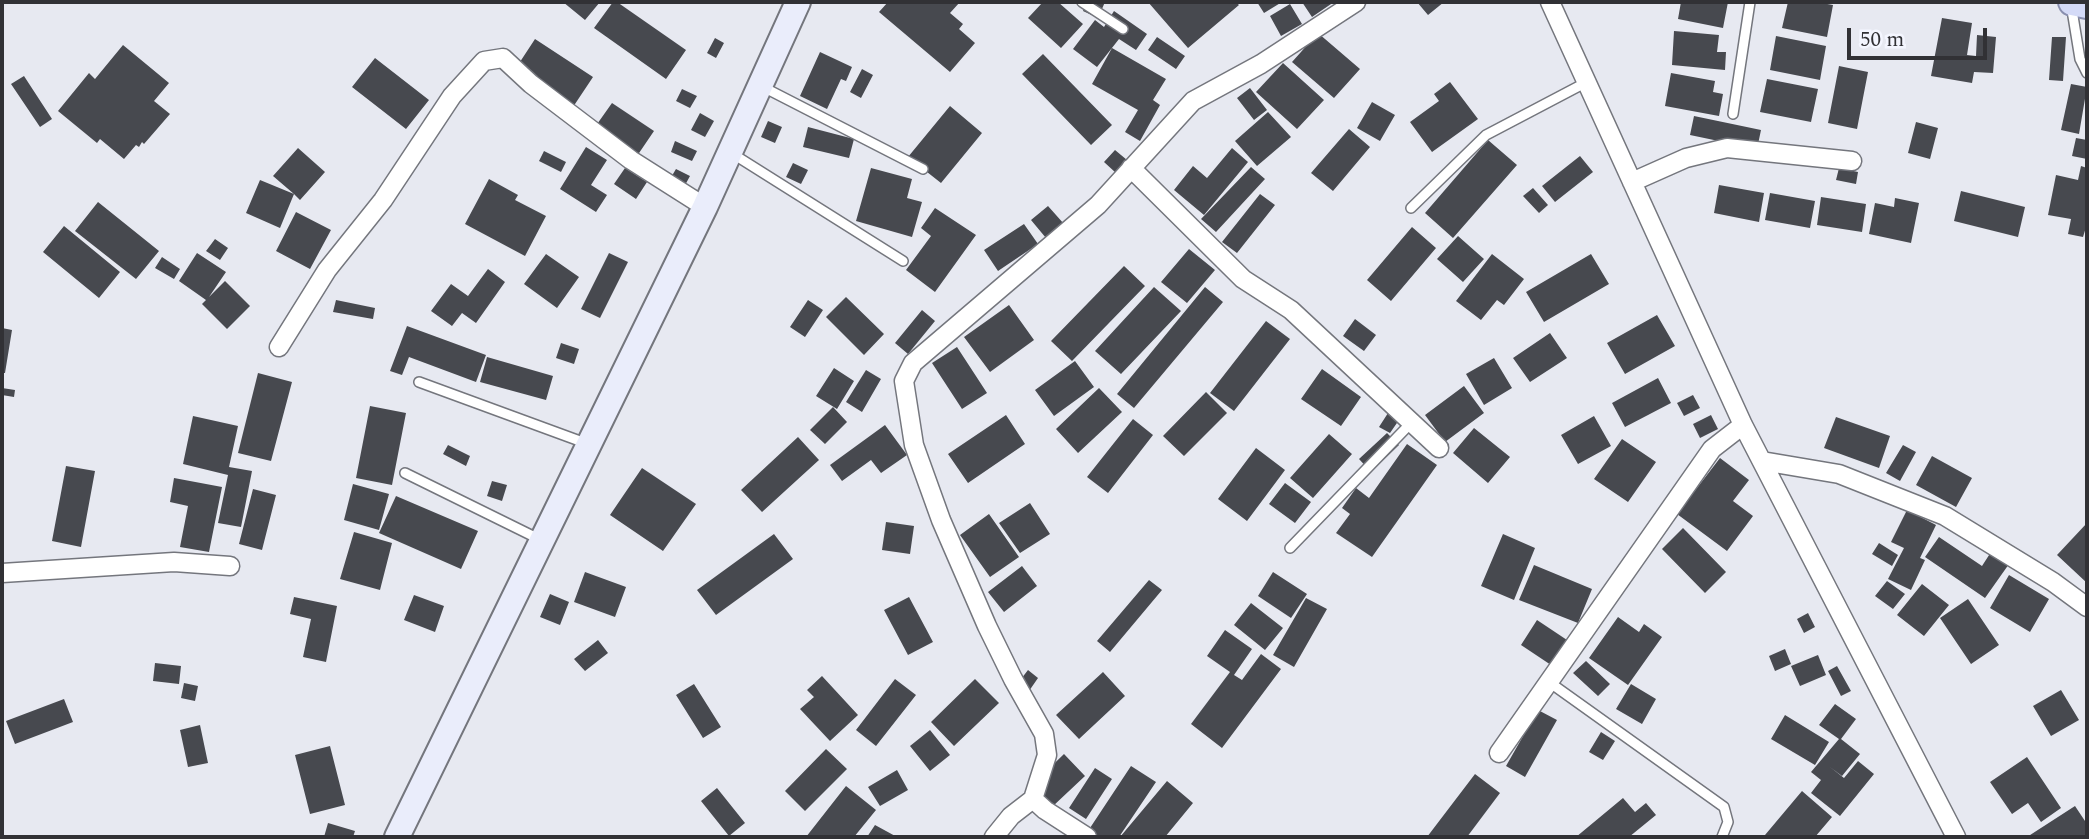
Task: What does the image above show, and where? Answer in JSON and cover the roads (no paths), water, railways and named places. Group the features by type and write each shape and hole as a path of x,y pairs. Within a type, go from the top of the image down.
{"main road":[{"path":"397,837 705,207 798,2"},
{"path":"2071,2 2087,5"}],"street":[{"path":"994,837 1011,816 1033,799 1047,755 1044,734 997,647 941,520 914,445 904,381 913,363 1098,205 1193,101 1261,64 1356,2"},
{"path":"1550,2 1743,425 1956,837"},
{"path":"279,347 327,271 383,200 452,96 484,61 503,58 531,84 631,160 705,207"},
{"path":"1632,182 1686,159 1727,148 1852,160"},
{"path":"1131,168 1243,279 1292,310 1439,448"},
{"path":"1499,753 1712,449 1743,425"},
{"path":"1762,461 1839,474 1945,516 2053,582 2087,607"},
{"path":"2,573 174,562 230,566"},
{"path":"1033,799 1087,837"}],"lane":[{"path":"1082,2 1123,29"},
{"path":"1733,114 1750,2"},
{"path":"2071,2 2080,59 2087,73"},
{"path":"1410,208 1486,135 1585,83"},
{"path":"759,85 923,169"},
{"path":"730,152 903,261"},
{"path":"419,382 589,444"},
{"path":"1290,548 1413,421"},
{"path":"405,473 542,541"},
{"path":"1549,682 1724,807 1728,822 1722,837"}]}
